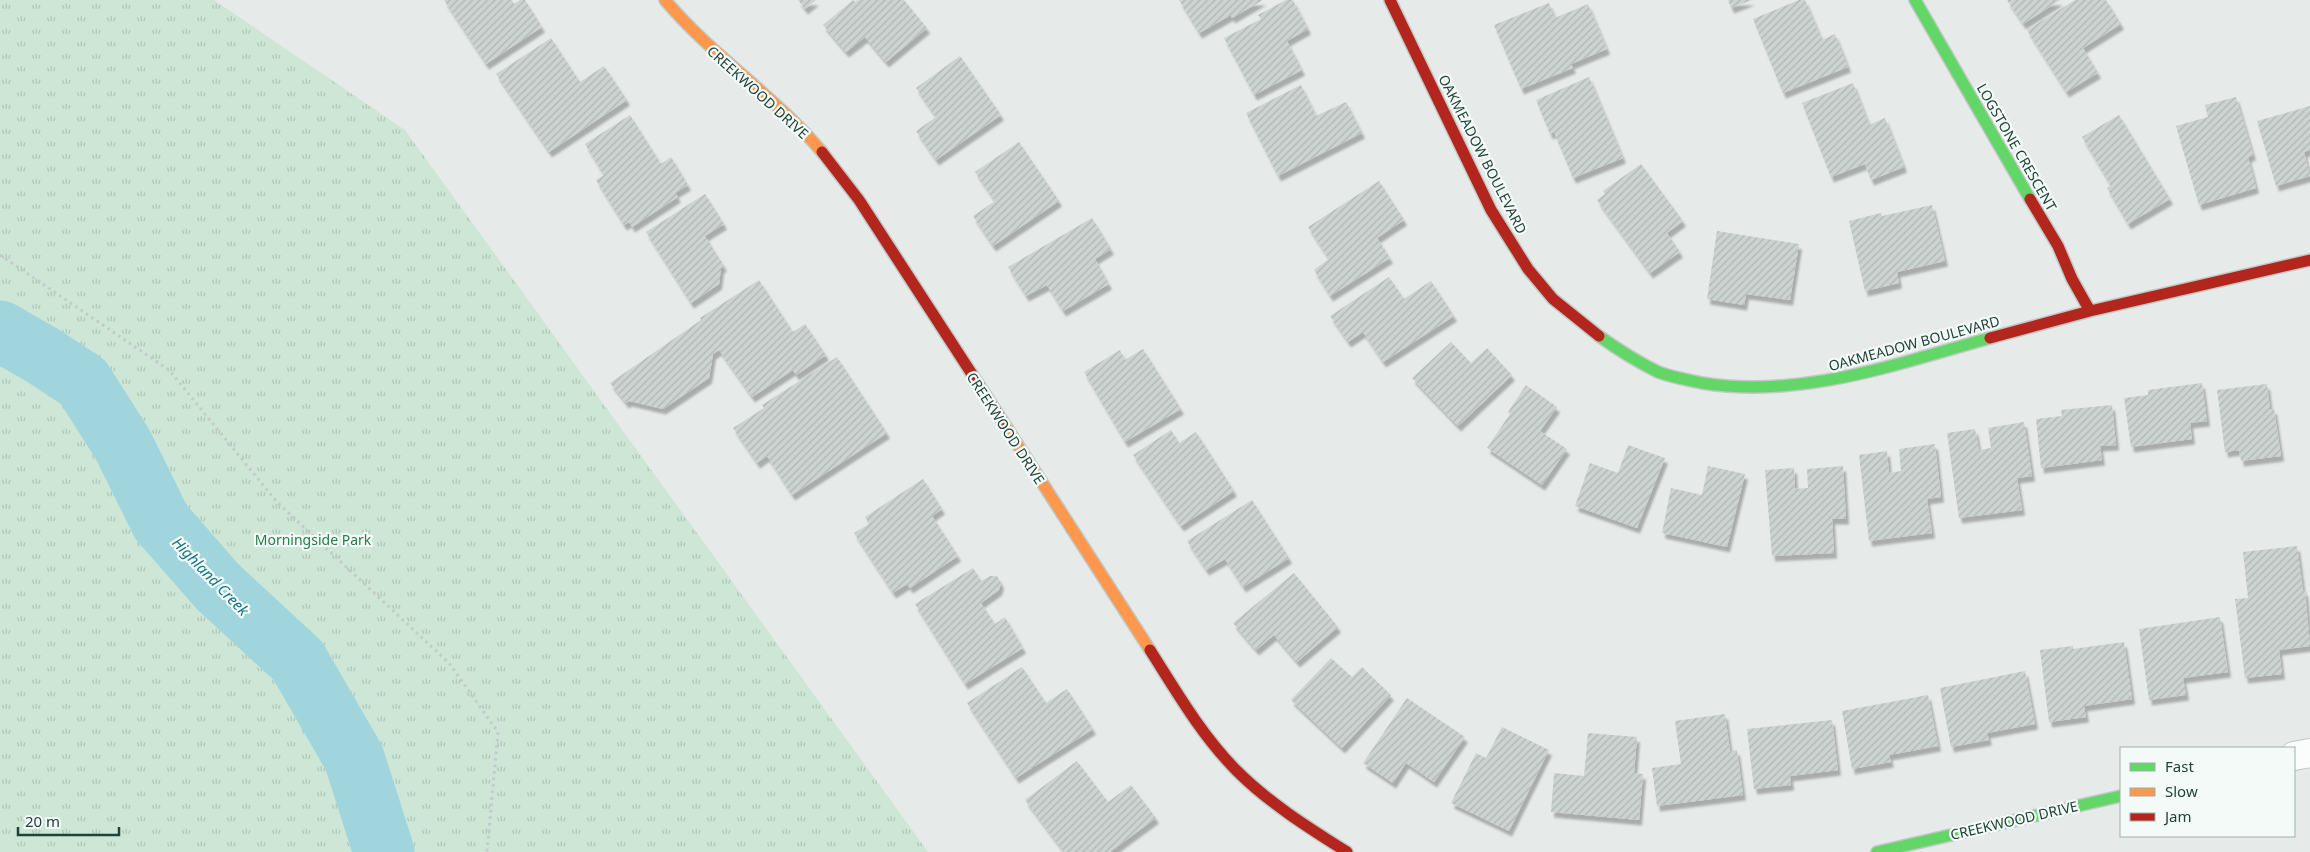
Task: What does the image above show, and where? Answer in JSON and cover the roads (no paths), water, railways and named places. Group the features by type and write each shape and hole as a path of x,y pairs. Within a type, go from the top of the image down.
{"street":[{"name":"CREEKWOOD DRIVE","path":"665,0 714,54 790,118 817,147 859,200 1175,689 1226,759 1259,790 1309,828 1347,852"},
{"name":"OAKMEADOW BOULEVARD","path":"1390,0 1491,210 1528,269 1553,299 1575,318 1614,347 1659,372 1693,381 1728,387 1769,387 1832,381 2090,311 2310,260"},
{"name":"LOGSTONE CRESCENT","path":"1914,0 2058,246 2072,280 2090,311"},
{"path":"2295,756 2310,753"},
{"name":"CREEKWOOD DRIVE","path":"1877,852 2120,796"}],"waterway":[{"name":"Highland Creek","path":"0,331 42,355 83,382 123,445 161,522 218,587 298,661 354,758 384,852"}],"park label":[{"name":"Morningside Park","path":"313,539"}]}
